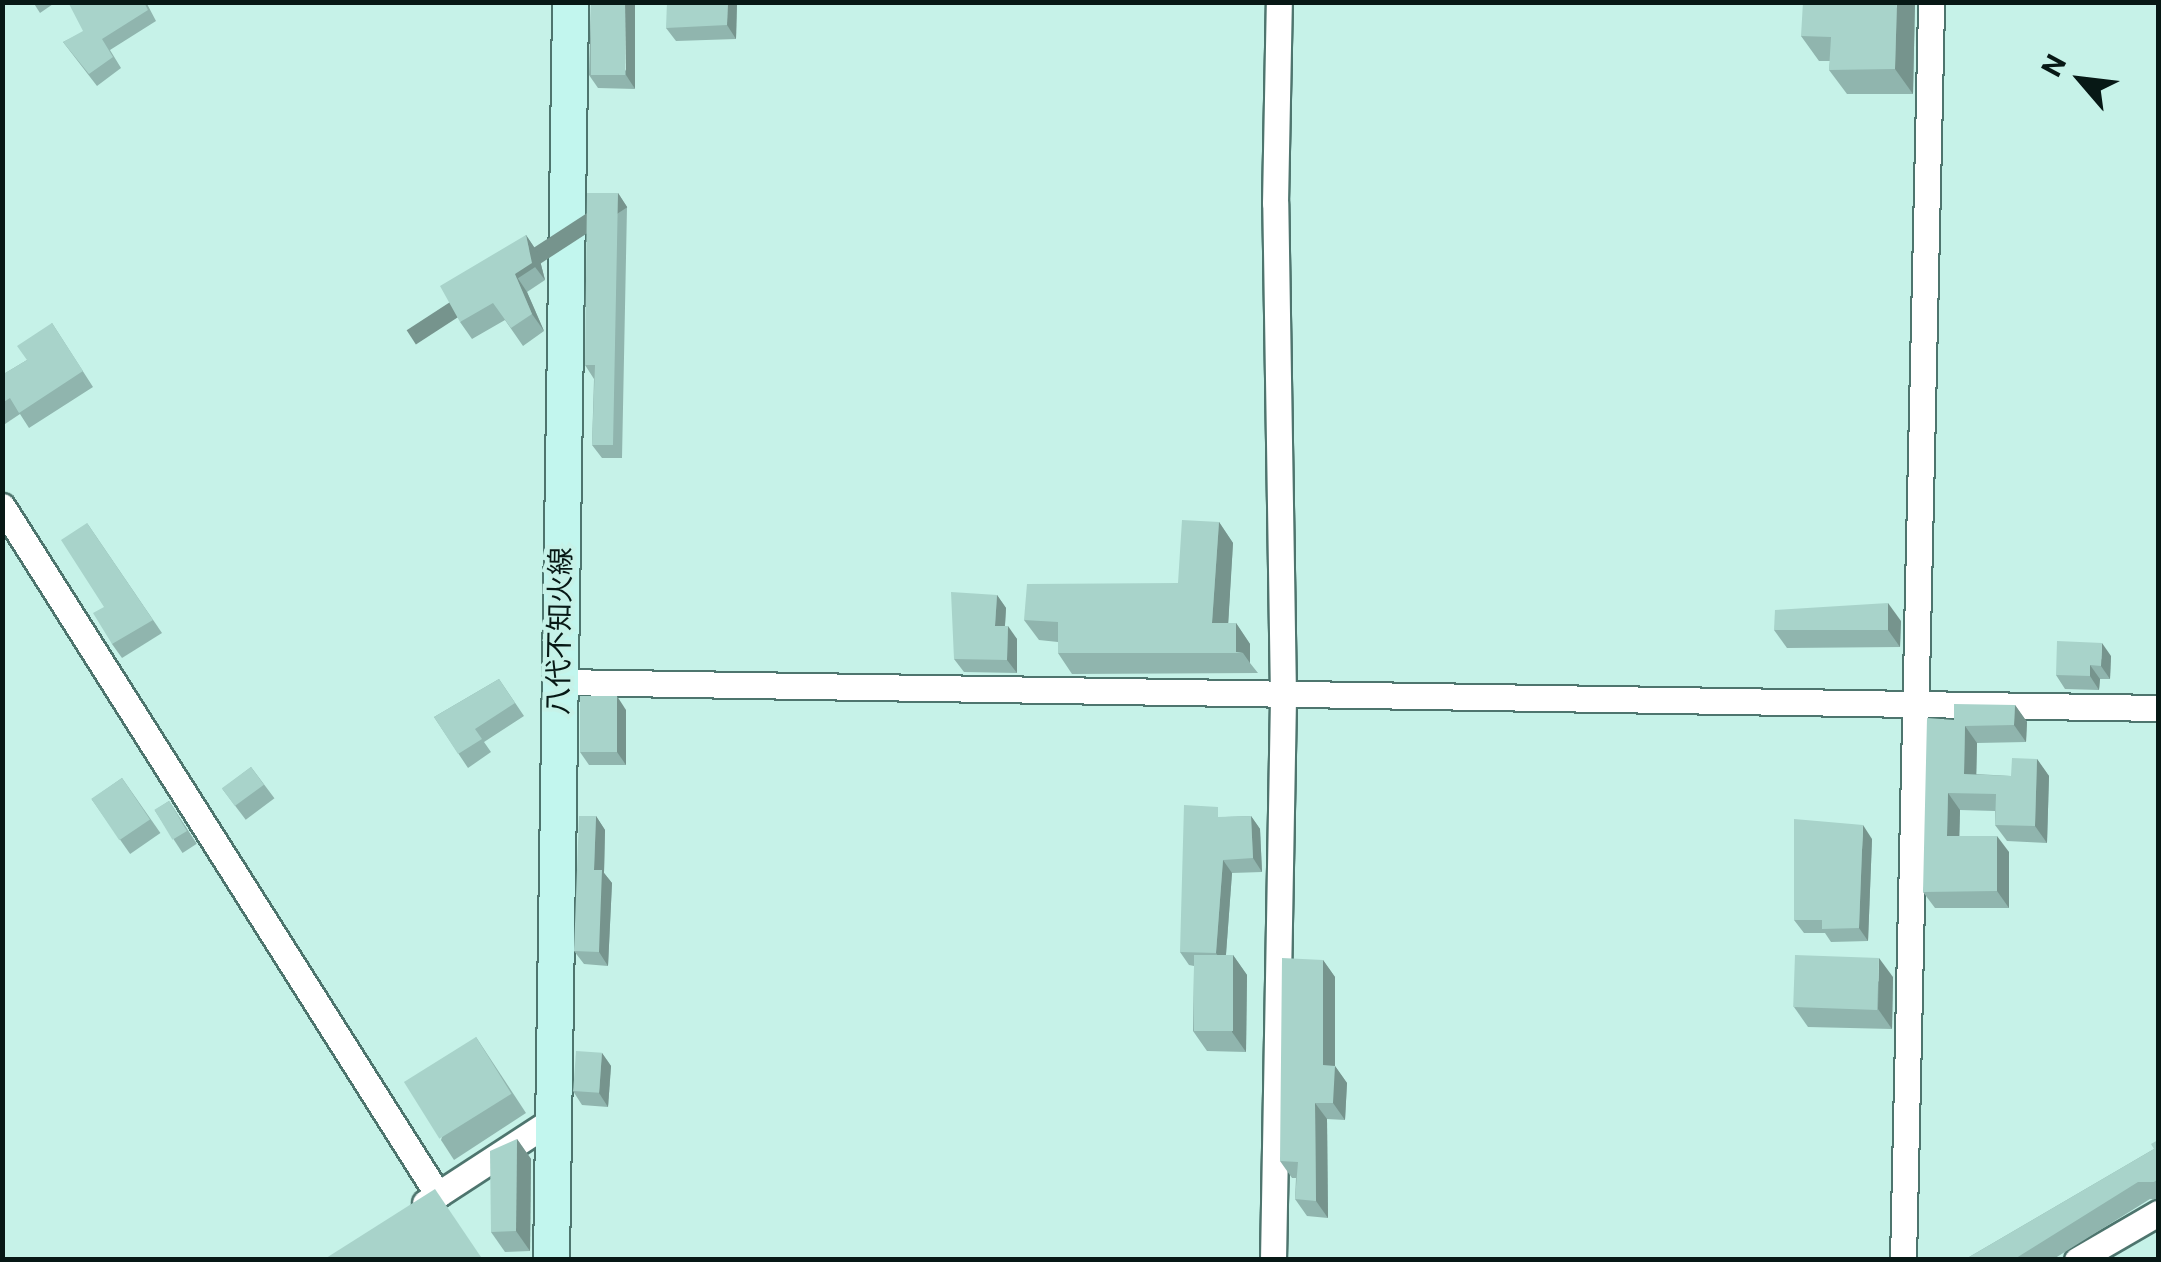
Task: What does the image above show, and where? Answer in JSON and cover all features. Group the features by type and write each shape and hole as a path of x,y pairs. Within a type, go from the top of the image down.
{"main road":[{"name":"八代不知火線","path":"551,1260 570,2"}],"street":[{"path":"1273,1260 1284,696 1275,203 1279,2"},
{"path":"1903,1260 1931,2"},
{"path":"2,506 438,1194"},
{"path":"559,682 2158,708"},
{"path":"404,1216 551,1121"},
{"path":"2077,1260 2158,1213"}],"building":[{"path":"68,2 144,2 148,10 102,39 113,57 89,74 63,42 83,31"},
{"path":"591,2 625,2 625,75 591,75"},
{"path":"667,2 728,2 727,25 666,28"},
{"path":"1803,2 1897,2 1895,69 1829,70 1831,37 1801,36"},
{"path":"587,193 618,193 613,445 592,445 595,365 585,365"},
{"path":"526,235 532,263 515,274 532,314 511,328 493,303 460,322 440,286"},
{"path":"52,323 83,371 19,413 10,398 2,403 2,375 27,360 17,346"},
{"path":"1182,520 1219,522 1212,623 1236,623 1236,652 1243,653 1058,653 1058,622 1024,620 1027,584 1178,583"},
{"path":"87,523 153,620 112,644 93,613 104,607 61,540"},
{"path":"951,592 997,595 995,626 1008,626 1007,660 954,659"},
{"path":"1888,603 1888,630 1774,630 1775,610"},
{"path":"2057,641 2102,643 2101,666 2090,665 2090,676 2056,675"},
{"path":"499,679 515,703 475,729 482,739 458,754 434,717"},
{"path":"580,696 617,696 617,752 580,752"},
{"path":"1954,704 2015,705 2014,725 1965,726 1964,774 2011,776 2012,758 2037,759 2035,826 1995,825 1996,794 1948,793 1947,836 1997,836 1997,891 1923,892 1927,718 1954,720"},
{"path":"251,767 264,785 235,806 222,788"},
{"path":"122,778 150,819 119,840 91,799"},
{"path":"169,801 187,831 172,840 154,810"},
{"path":"1184,805 1218,807 1218,817 1251,816 1253,858 1223,860 1216,953 1180,952"},
{"path":"579,816 596,816 594,870 602,870 599,952 574,951"},
{"path":"1794,819 1863,825 1859,928 1822,929 1822,920 1794,920"},
{"path":"1194,955 1233,955 1233,1031 1194,1031"},
{"path":"1795,955 1879,958 1877,1010 1793,1007"},
{"path":"1282,958 1323,960 1323,1065 1335,1066 1333,1103 1315,1103 1316,1201 1295,1199 1298,1162 1280,1161"},
{"path":"476,1037 512,1094 439,1139 404,1082"},
{"path":"576,1051 602,1053 599,1093 573,1091"},
{"path":"517,1139 516,1231 491,1232 490,1151"},
{"path":"2158,1140 2158,1179 2154,1182 2138,1182 2013,1260 1964,1260 2154,1149 2151,1144"},
{"path":"435,1189 483,1260 323,1260"}]}
